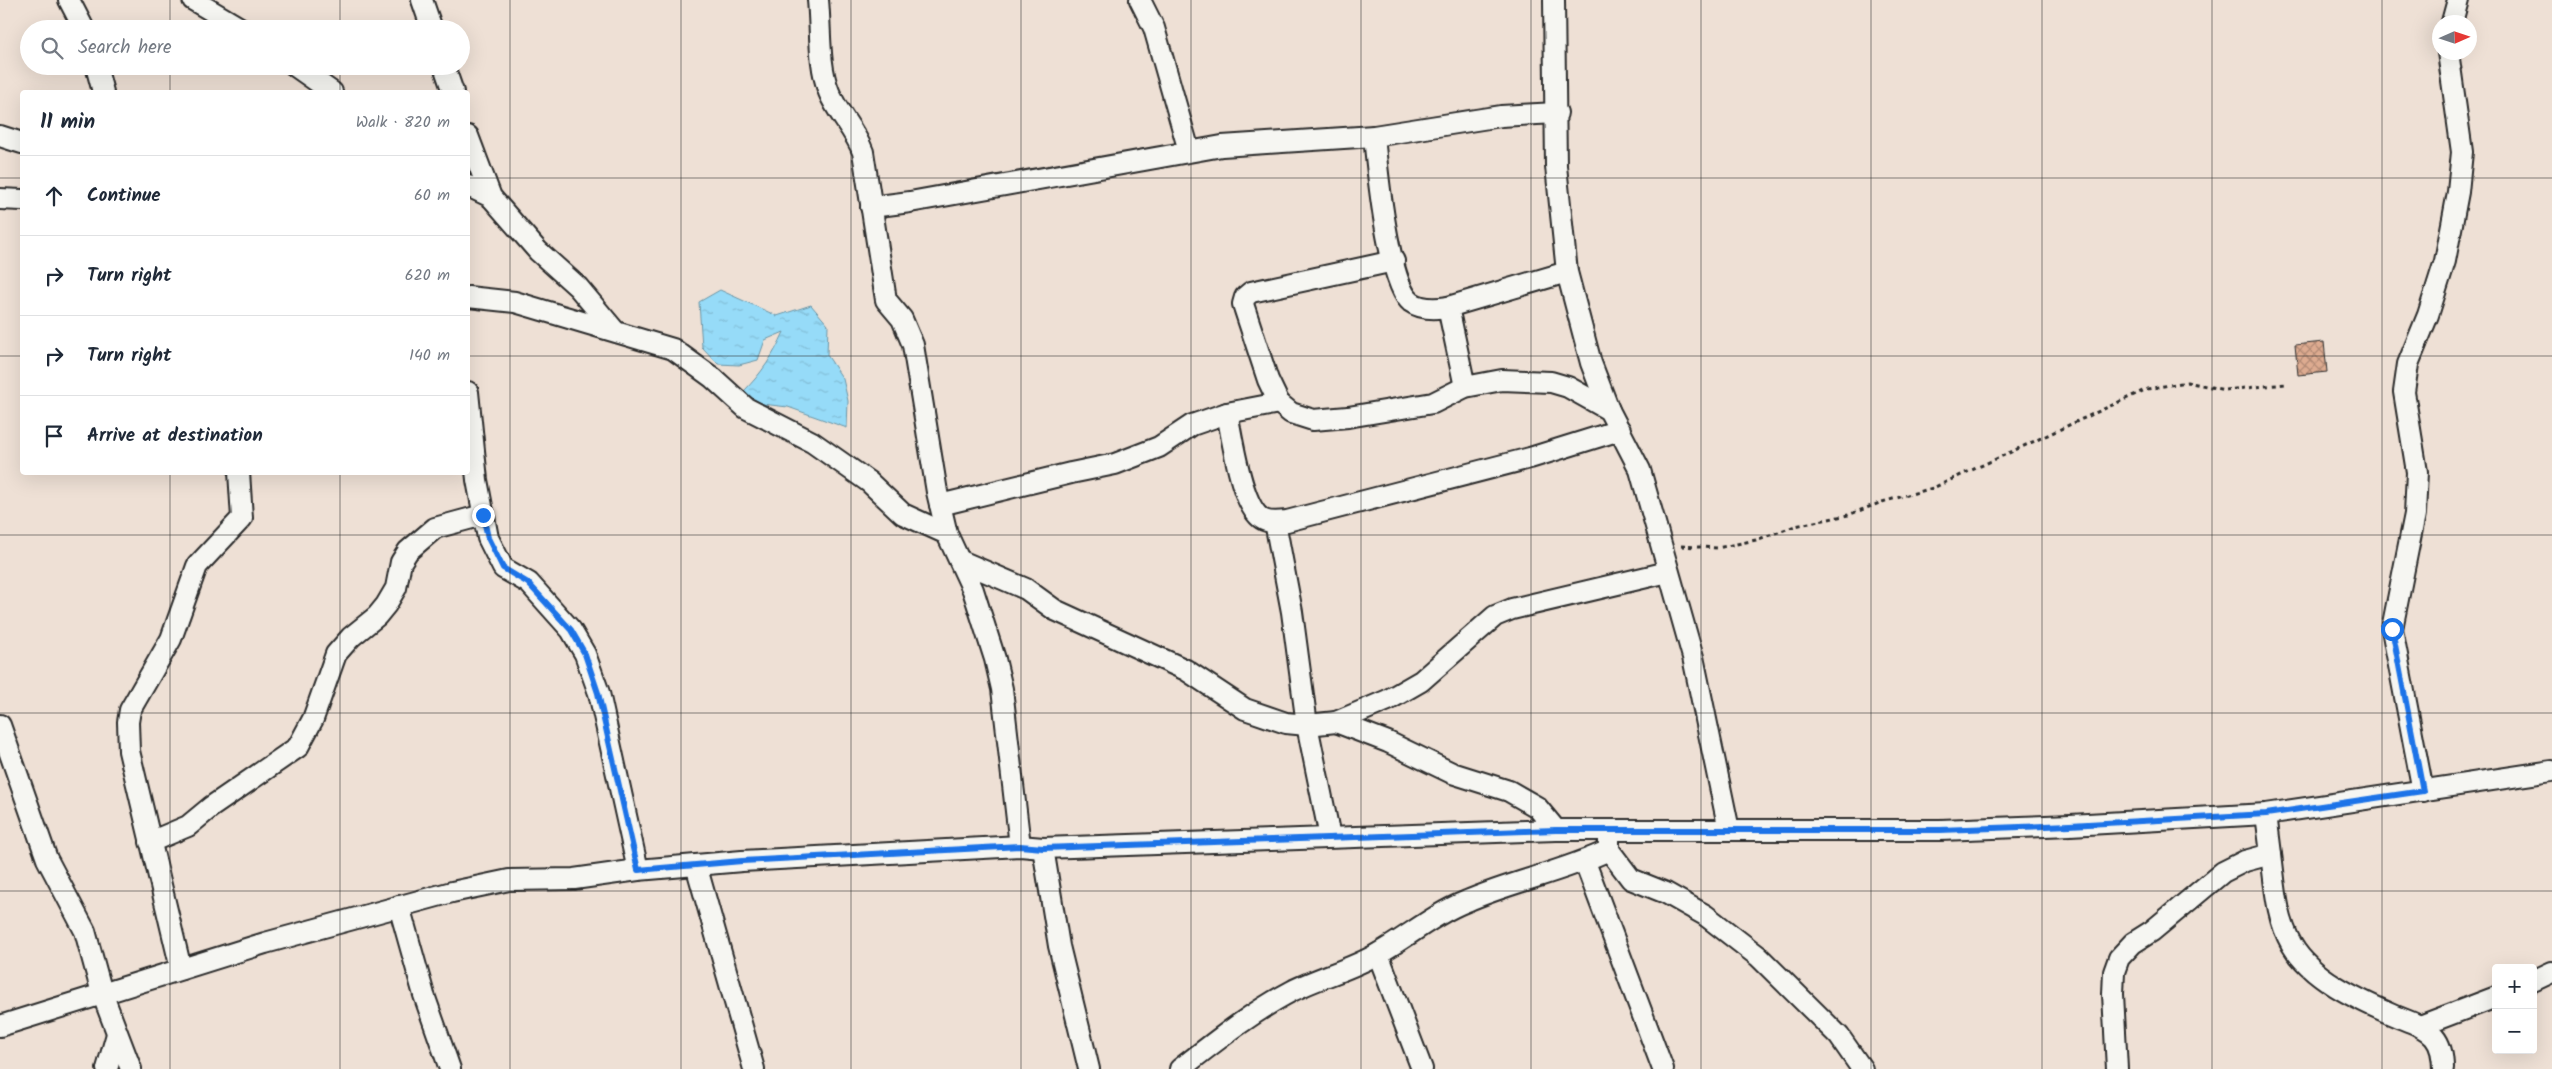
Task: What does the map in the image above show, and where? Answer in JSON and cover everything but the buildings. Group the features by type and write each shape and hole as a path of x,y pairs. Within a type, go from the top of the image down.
{"street":[{"path":"69,0 79,20"},
{"path":"193,0 227,20"},
{"path":"422,0 429,20"},
{"path":"818,0 825,80 829,94 854,130 863,152 886,300 902,319 916,358 940,505 947,534 973,590 995,660 1002,690 1020,846"},
{"path":"1140,0 1154,28 1189,151"},
{"path":"1554,0 1557,113 1556,166 1567,272 1591,364 1609,410 1640,470 1693,657 1729,830"},
{"path":"2454,15 2458,0"},
{"path":"2423,791 2392,629 2415,514 2417,472 2404,392 2408,364 2428,314 2445,261 2458,192 2462,152 2449,60"},
{"path":"98,75 102,90"},
{"path":"308,75 329,90"},
{"path":"447,75 452,90"},
{"path":"872,207 910,202 1222,146 1374,136 1501,116 1557,113"},
{"path":"0,136 20,142"},
{"path":"1374,136 1384,228 1402,287 1410,302 1421,307 1435,309 1448,307 1567,272"},
{"path":"470,146 491,197 538,250 578,287 614,330"},
{"path":"470,187 491,197"},
{"path":"0,199 20,200"},
{"path":"1394,261 1251,292 1245,297 1243,304 1268,380 1279,403 1291,413 1313,420 1357,416 1433,403 1465,387 1502,380 1551,382 1584,394 1609,410"},
{"path":"470,297 515,302 673,349 713,378 746,408 812,442 869,482 903,514 947,534"},
{"path":"1448,307 1465,387"},
{"path":"940,505 1115,464 1159,447 1192,425 1227,413 1279,403"},
{"path":"470,412 477,480 488,538 503,568 528,583 571,630 585,654 598,693 638,870"},
{"path":"1227,413 1240,474 1252,507 1263,519 1275,522 1287,522 1530,458 1620,430"},
{"path":"181,969 129,752 128,722 130,710 171,639 197,566 242,518 239,475"},
{"path":"150,842 188,826 211,807 298,747 313,719 336,654 350,637 377,616 386,605 396,588 401,562 408,551 435,528 483,515"},
{"path":"1275,522 1292,612 1307,725 1330,838"},
{"path":"961,561 1026,589 1055,610 1186,670 1245,709 1286,723 1307,725 1336,722 1388,700 1421,681 1495,616 1512,609 1668,572"},
{"path":"1336,722 1388,742 1452,772 1509,792 1537,807 1556,830"},
{"path":"0,725 47,859 85,931 102,993 131,1069"},
{"path":"0,1026 181,969 399,906 509,880 574,879 638,870 696,865 1020,846 1043,848 1608,829 1940,830 2266,814 2552,770"},
{"path":"2266,814 2281,920 2292,946 2310,968 2341,988 2391,1014 2420,1026 2435,1038 2443,1059 2443,1069"},
{"path":"1608,829 1609,850 1631,879 1666,893 1705,914 1758,956 1840,1036 1862,1069"},
{"path":"1043,848 1059,946 1089,1069"},
{"path":"1180,1069 1232,1029 1274,1001 1316,980 1378,954 1433,917 1468,900 1585,862 1609,850"},
{"path":"2117,1069 2113,994 2114,972 2119,958 2133,943 2152,930 2223,872 2245,861 2271,854"},
{"path":"1585,862 1663,1069"},
{"path":"696,865 754,1069"},
{"path":"399,906 424,995 450,1069"},
{"path":"1378,954 1422,1069"},
{"path":"2537,980 2552,972"},
{"path":"2420,1026 2492,999"},
{"path":"108,1069 117,1034"}],"path":[{"path":"1661,545 1717,548 1756,540 1795,526 1848,515 1882,502 1933,488 2147,389 2187,382 2225,390 2286,384"}],"water":[{"path":"720,290 777,316 811,305 828,325 827,355 843,379 848,401 847,428 788,407 762,404 743,392 766,364 784,332 765,340 758,360 739,365 718,364 702,347 699,302"}],"route":[{"path":"483,515 488,538 503,568 528,583 557,613 571,630 585,654 598,693 638,870 742,861 1020,846 1043,848 1608,829 1676,831 1940,830 2266,814 2423,791 2392,629"}]}
